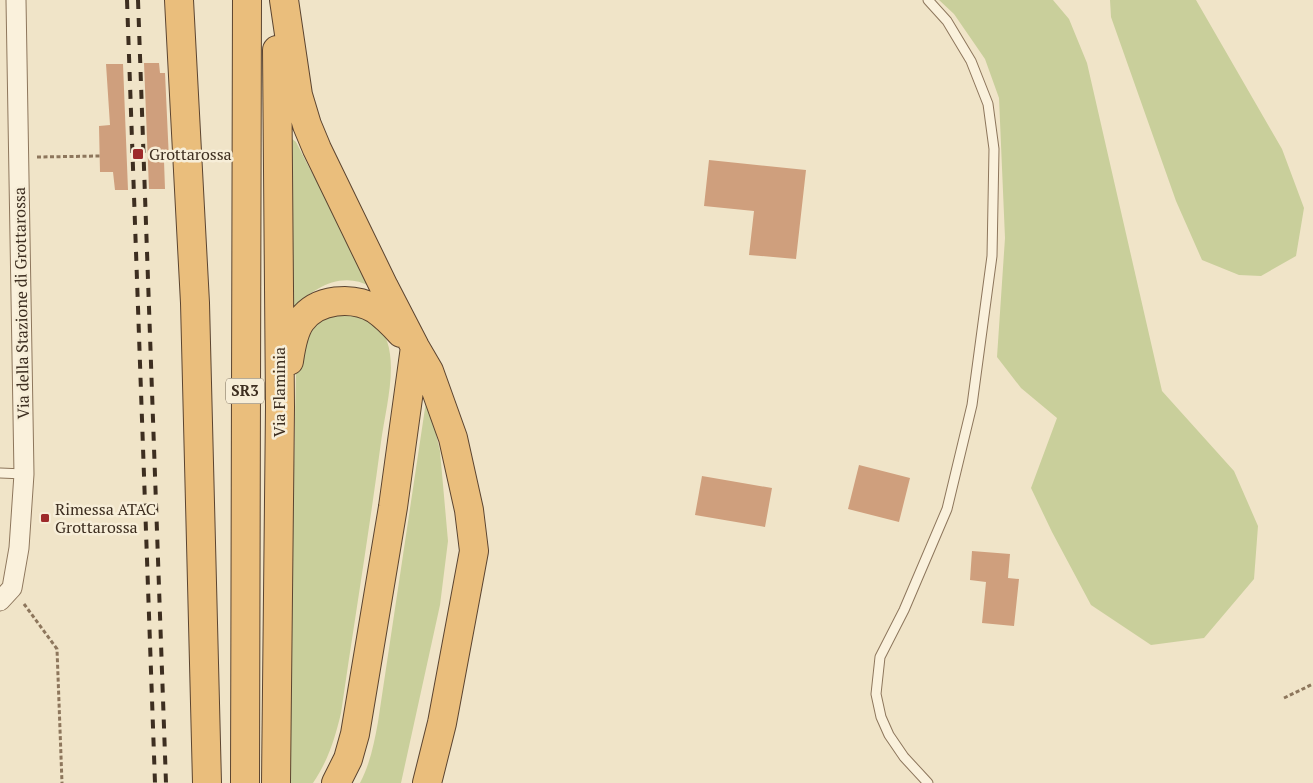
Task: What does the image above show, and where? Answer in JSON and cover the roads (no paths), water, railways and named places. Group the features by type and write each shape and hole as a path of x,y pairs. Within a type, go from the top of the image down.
{"highway":[{"path":"179,0 195,303 207,783"},
{"name":"Via Flaminia","path":"246,783 247,0"},
{"name":"Via Flaminia","path":"276,783 280,407 277,0"},
{"path":"284,0 298,95 307,125 415,348 433,380 453,438 468,510 474,551 442,723 426,783"},
{"path":"280,407 291,350 298,326 302,318 319,306 340,301 364,304 387,318 415,348"},
{"path":"336,783 344,770 352,749 393,507 415,348"}],"street":[{"name":"Via della Stazione di Grottarossa","path":"6,594 19,548 24,474 16,0"}],"lane":[{"path":"928,0 947,21 970,61 988,104 994,150 992,256 972,406 947,509 904,610 880,657 876,694 881,717 889,735 904,757 928,783"},
{"path":"0,473 24,474"}],"railway":[{"path":"127,0 155,783"},
{"path":"138,0 166,783"}],"place":[{"name":"Grottarossa","path":"138,154"},
{"name":"Rimessa ATAC Grottarossa","path":"45,518"}]}
